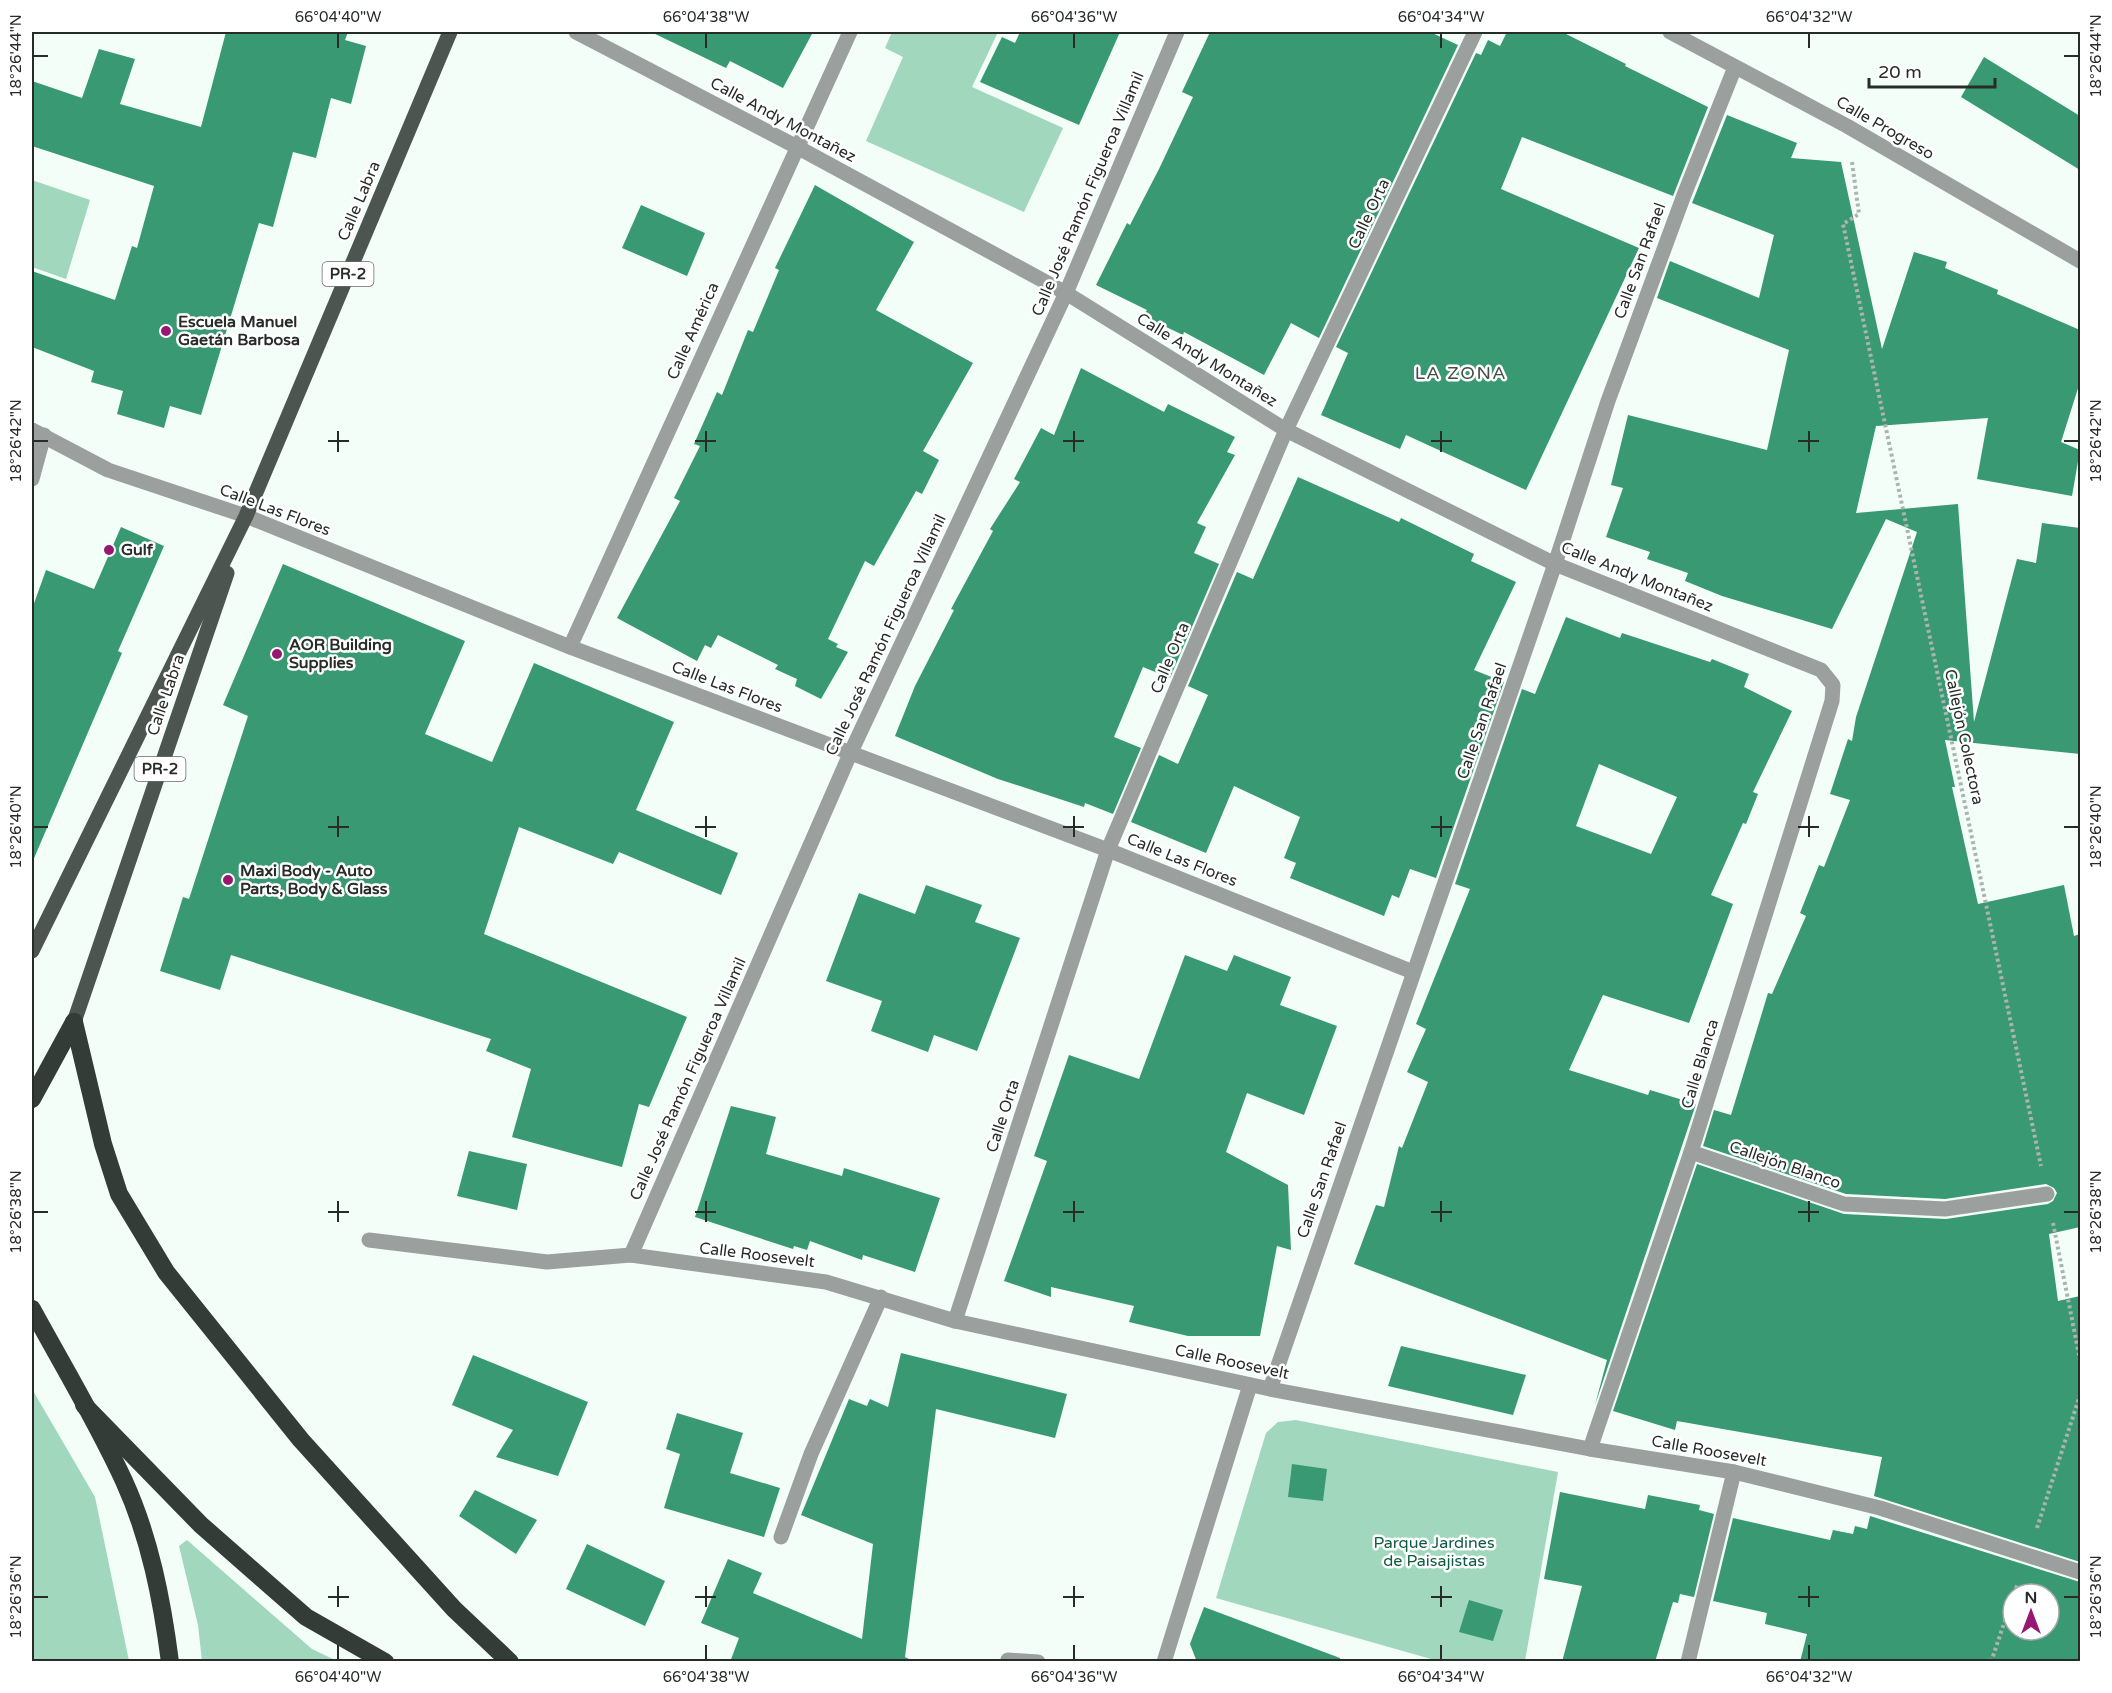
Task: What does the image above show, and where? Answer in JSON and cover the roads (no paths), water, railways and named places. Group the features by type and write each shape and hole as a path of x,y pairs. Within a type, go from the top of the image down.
{"highway":[{"name":"PR-2","path":"32,1099 74,1022"},
{"path":"74,1022 103,1144 119,1194 166,1272 301,1440 454,1609 510,1662"},
{"path":"32,1309 124,1482 148,1545 164,1612 170,1662"},
{"path":"84,1405 201,1525 306,1617 385,1662"}],"main road":[{"name":"Calle Labra","path":"32,951 246,516 450,32"},
{"name":"Calle Labra","path":"74,1022 246,516"}],"street":[{"name":"Calle Andy Montañez","path":"576,32 797,147 1066,293 1286,430 1555,564 1821,670 1833,685"},
{"name":"Calle América","path":"570,646 850,32"},
{"name":"Calle José Ramón Figueroa Villamil","path":"631,1255 850,754 1066,293 1177,32"},
{"name":"Calle Orta","path":"955,1321 1108,850 1286,430 1475,32"},
{"name":"Calle Progreso","path":"1670,32 1847,126 2080,261"},
{"name":"Calle San Rafael","path":"1270,1389 1555,564 1608,401 1684,195 1735,67"},
{"name":"Calle Las Flores","path":"38,433 108,471 246,516 570,646 1108,850 1413,972"},
{"path":"32,478 38,433"},
{"name":"Calle Blanca","path":"1590,1449 1691,1152 1832,701 1833,685"},
{"name":"Callejón Blanco","path":"1691,1152 1844,1204 1945,1209 2047,1194"},
{"name":"Calle Roosevelt","path":"369,1240 547,1262 631,1255 826,1282 955,1321 1250,1385 1590,1449 1734,1472 1880,1508 2028,1553 2080,1572"},
{"path":"781,1537 811,1454 881,1297"},
{"path":"1164,1662 1250,1385"},
{"path":"1688,1662 1734,1472"},
{"path":"1008,1660 1038,1662"}],"place":[{"name":"Escuela Manuel Gaetán Barbosa","path":"166,331"},
{"name":"Gulf","path":"109,550"},
{"name":"AOR Building Supplies","path":"277,654"},
{"name":"Maxi Body - Auto Parts, Body & Glass","path":"228,880"}],"district":[{"name":"LA ZONA","path":"1461,373"}],"park label":[{"name":"Parque Jardines de Paisajistas","path":"1434,1552"}]}
